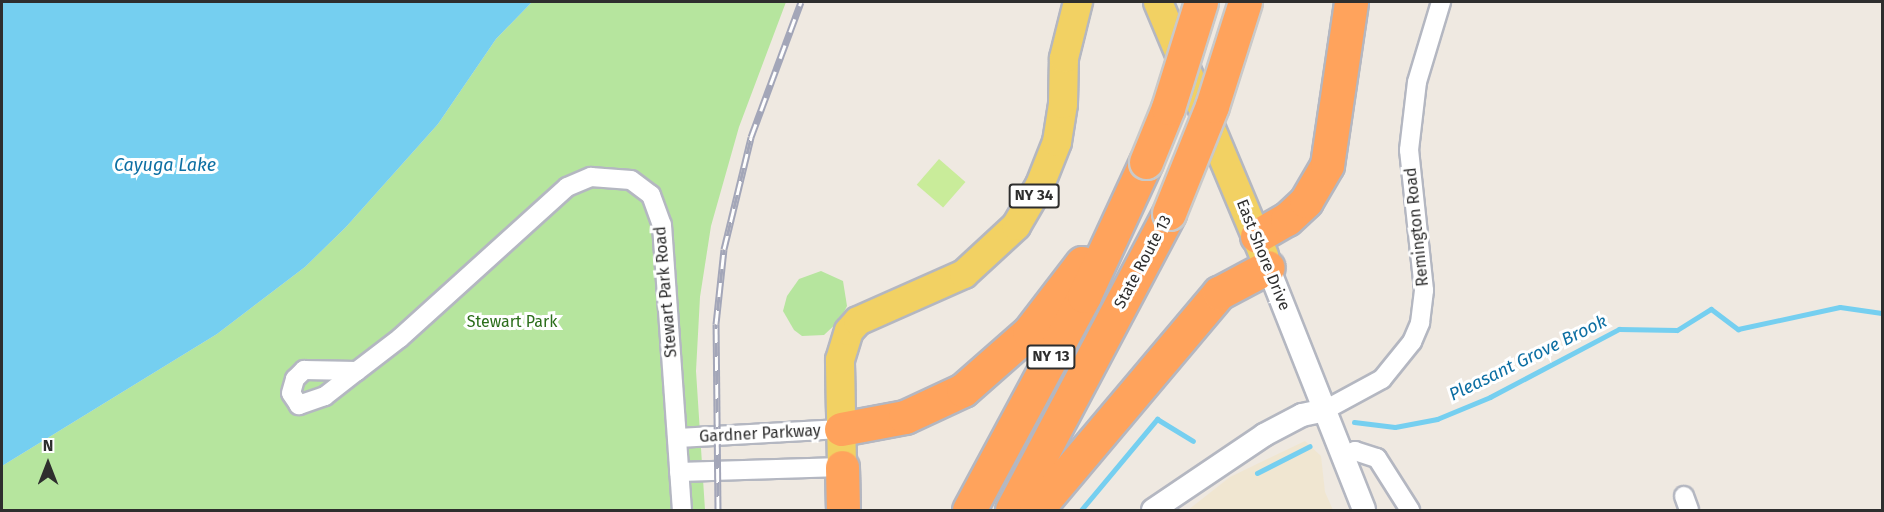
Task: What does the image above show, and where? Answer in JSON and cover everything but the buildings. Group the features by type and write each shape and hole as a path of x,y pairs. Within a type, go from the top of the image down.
{"highway":[{"name":"NY 13","path":"969,510 1084,296 1146,162 1168,108 1201,2"},
{"name":"State Route 13","path":"1012,510 1169,213 1215,97 1245,2"},
{"path":"1257,236 1287,219 1306,201 1327,165 1351,2"},
{"path":"841,429 905,417 963,390 986,373 1029,332 1127,201"},
{"path":"1036,510 1219,293 1268,267"},
{"name":"NY 34","path":"842,467 843,510"}],"main road":[{"name":"NY 34","path":"842,467 843,345 858,321 964,274 1002,242 1028,209 1057,142 1067,42 1078,2"},
{"name":"East Shore Drive","path":"1158,2 1268,267"}],"street":[{"name":"Remington Road","path":"1325,410 1382,379 1412,342 1420,323 1424,290 1409,150 1419,73 1441,2"},
{"name":"Stewart Park Road","path":"357,371 400,339 567,187 591,177 631,180 651,195 662,225 681,510"},
{"name":"East Shore Drive","path":"1268,267 1364,510"},
{"path":"1153,510 1264,435 1302,416 1325,410"},
{"name":"Gardner Parkway","path":"678,438 841,429"},
{"path":"1343,456 1355,451 1377,458 1410,510"},
{"name":"Gardner Parkway","path":"679,472 842,467"}],"shaded area":[{"path":"1305,441 1321,456 1325,492 1333,510 1188,510 1230,477"}],"green space":[{"name":"Stewart Park","path":"532,2 786,2 739,127 711,226 700,297 696,371 705,510 2,510 2,466 217,334 305,267 346,227 438,124 496,39"},
{"path":"939,159 965,182 943,208 917,185"},
{"path":"821,271 843,281 847,306 840,320 824,335 802,336 794,330 783,311 787,296 799,279"}],"water":[{"name":"Cayuga Lake","path":"2,2 532,2 496,39 438,124 346,227 305,267 217,334 2,466"}],"waterway":[{"name":"Pleasant Grove Brook","path":"1354,422 1395,427 1437,419 1490,397 1619,329 1677,330 1711,309 1738,329 1840,307 1882,313"},
{"path":"1081,510 1157,419 1193,441"},
{"name":"Pleasant Grove Brook","path":"1257,473 1310,446"}],"railway":[{"path":"718,510 716,324 724,249 751,137 801,2"}]}
